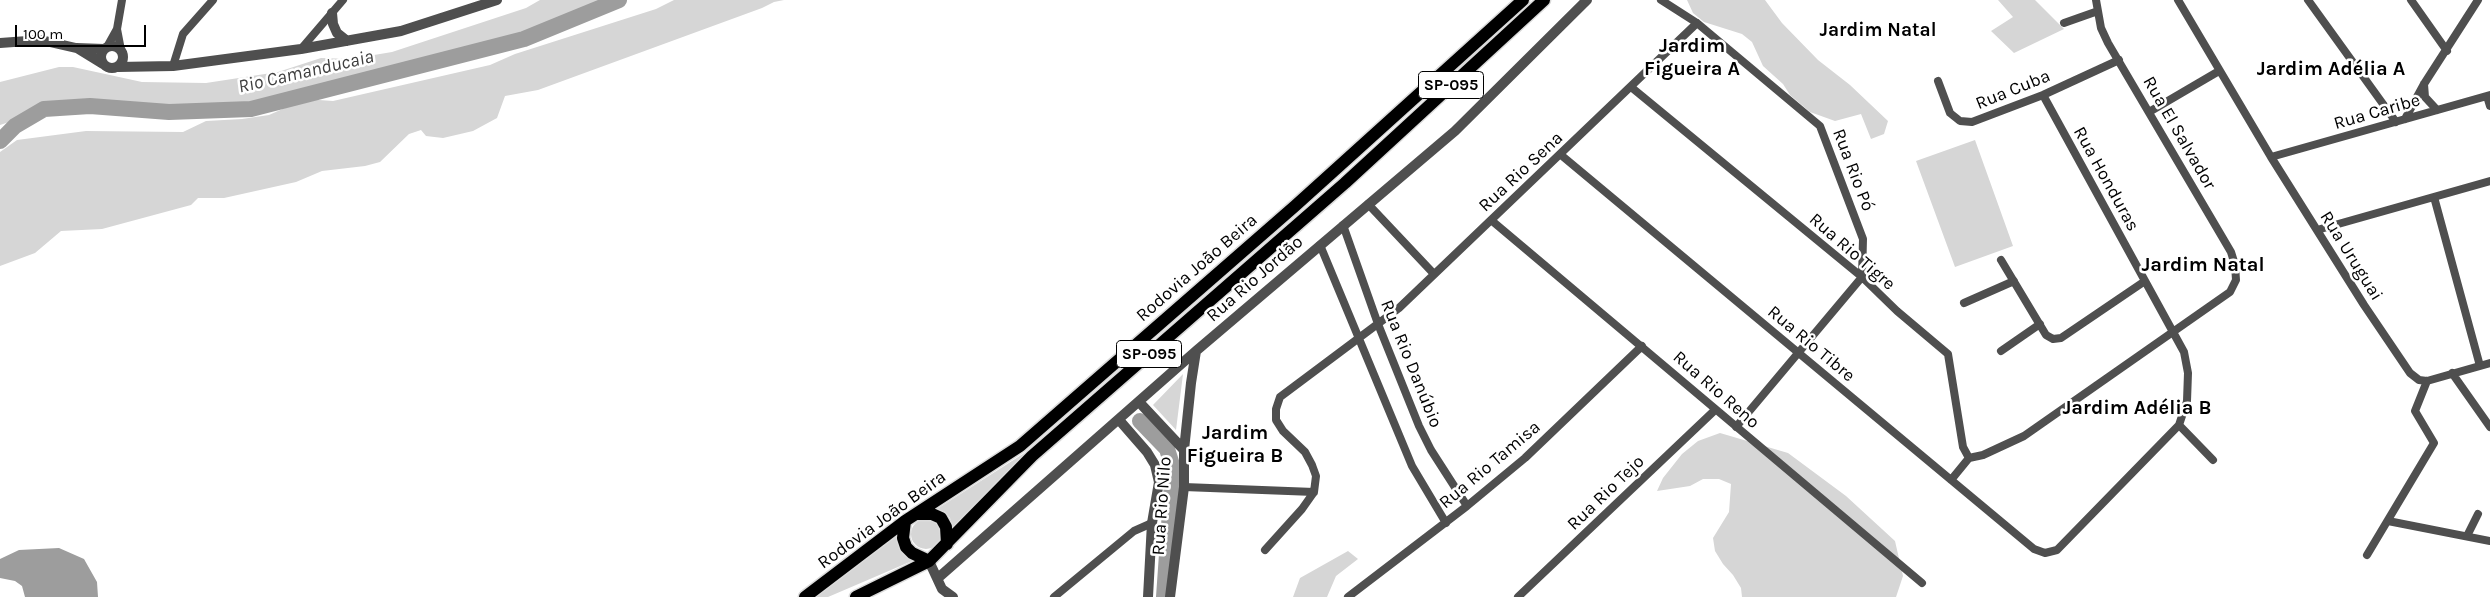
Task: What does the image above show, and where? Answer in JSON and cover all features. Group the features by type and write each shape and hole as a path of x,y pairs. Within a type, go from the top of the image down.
{"main road":[{"name":"Rodovia João Beira","path":"805,597 916,514 1020,446 1295,206 1523,0"},
{"name":"Rodovia João Beira","path":"856,597 929,561 1032,456 1351,177 1544,0"},
{"path":"916,514 932,514 941,518 946,526 947,544"},
{"path":"905,522 903,532 906,547 912,553 929,561"}],"street":[{"path":"103,64 101,56 117,30 122,0"},
{"path":"173,66 183,34 213,0"},
{"path":"301,49 343,0"},
{"path":"76,48 110,68 173,66 301,49 401,32 496,0"},
{"name":"Rua Rio Jordão","path":"938,578 1140,403 1196,351 1454,131 1587,0"},
{"name":"Rua Rio Pó","path":"1661,0 1697,23 1820,126 1863,238 1862,277"},
{"name":"Rua El Salvador","path":"2096,0 2101,28 2231,252 2235,265 2236,280 2230,292 2173,330"},
{"name":"Rua Uruguai","path":"2178,0 2271,157 2410,373 2419,380 2426,381"},
{"path":"2308,0 2396,122"},
{"path":"2411,0 2447,52"},
{"path":"2405,119 2424,84 2447,52 2478,0"},
{"path":"2064,23 2098,11"},
{"path":"332,13 333,24 337,33 347,41"},
{"name":"Rua Rio Sena","path":"1314,492 1316,476 1312,465 1305,452 1283,431 1276,420 1276,409 1280,397 1399,308 1697,23"},
{"path":"117,30 123,61 118,67"},
{"path":"0,43 41,40 76,48 106,48 115,46 141,68"},
{"name":"Rua Cuba","path":"1938,81 1950,113 1960,121 1972,122 2043,95 2119,60"},
{"path":"2149,112 2219,71"},
{"path":"2424,84 2425,97 2437,110"},
{"name":"Rua Rio Tigre","path":"1632,87 1862,277 1897,311 1948,354 1964,447 1969,458"},
{"name":"Rua Honduras","path":"2043,95 2184,352 2188,373 2187,401 2179,425"},
{"path":"2489,96 2490,106"},
{"name":"Rua Caribe","path":"2271,157 2489,96"},
{"name":"Rua Rio Tibre","path":"1561,155 2034,549 2045,553 2057,550 2179,425"},
{"path":"2317,230 2490,181"},
{"path":"2434,196 2480,366"},
{"path":"1368,204 1434,274"},
{"name":"Rua Rio Reno","path":"1491,220 1922,583"},
{"name":"Rua Rio Danúbio","path":"1343,225 1378,324 1431,450 1468,506"},
{"path":"1320,245 1360,336 1412,466 1446,523"},
{"path":"2002,260 2046,335 2053,339 2061,338 2146,281"},
{"path":"1736,427 1862,277"},
{"path":"1964,303 2014,281"},
{"path":"2000,351 2040,324"},
{"path":"1951,480 1969,458 2024,436 2173,330"},
{"name":"Rua Rio Tamisa","path":"1348,597 1468,506 1525,458 1642,346"},
{"path":"1184,450 1196,351"},
{"path":"2367,555 2434,443 2415,411 2426,381 2490,362"},
{"path":"2452,373 2490,427"},
{"name":"Rua Rio Nilo","path":"1140,403 1184,450 1184,487 1170,597"},
{"name":"Rua Rio Tejo","path":"1518,597 1716,410"},
{"path":"1120,420 1147,452 1155,465 1159,482 1152,523 1148,597"},
{"path":"2179,425 2213,460"},
{"path":"1184,487 1314,492"},
{"path":"1265,550 1302,509 1314,492"},
{"path":"2467,536 2478,514"},
{"path":"2388,521 2490,541"},
{"path":"1054,597 1134,531 1152,523"},
{"path":"929,561 942,589 953,597"}],"shaded area":[{"path":"540,0 613,0 566,25 541,33 516,45 490,52 463,53 425,64 382,69 254,105 194,108 157,104 102,104 46,110 0,125 0,82 59,67 73,67 142,82 206,83 278,72 321,58 350,59 392,52 526,8"},
{"path":"674,0 784,0 774,2 538,90 505,96 497,118 473,131 443,138 426,136 421,130 409,134 380,162 365,166 322,171 296,182 224,198 198,198 191,205 102,229 61,231 35,253 0,266 0,152 17,140 86,131 183,132 206,121 269,115 305,99 333,101 490,65 515,54 656,9"},
{"path":"1687,0 1765,0 1782,23 1818,60 1850,85 1888,121 1884,134 1871,139 1861,114 1835,121 1810,112 1790,95 1783,84 1763,66 1752,42 1742,34 1704,22 1693,13"},
{"path":"1998,0 2035,0 2064,29 2014,53 1991,31 2013,17"},
{"path":"1975,140 2013,246 1955,267 1916,161"},
{"path":"1183,374 1176,430 1153,405"},
{"path":"1720,433 1788,453 1846,496 1895,541 1903,576 1896,597 1742,597 1741,588 1715,551 1713,538 1729,512 1731,484 1719,479 1703,479 1690,486 1657,491 1663,478 1682,454 1698,441"},
{"path":"1026,452 953,530 950,518 945,512 937,509"},
{"path":"926,519 936,524 941,534 936,544 926,549 916,544 911,534 916,524"},
{"path":"897,536 902,553 912,561 828,597 814,597"},
{"path":"59,548 84,559 97,582 98,597 25,597 22,586 15,581 0,578 0,559 19,550"},
{"path":"1348,551 1358,559 1336,576 1327,597 1293,597 1300,578"}],"waterway":[{"name":"Rio Camanducaia","path":"0,141 15,126 44,109 90,106 169,112 251,109 524,39 619,0"},
{"path":"1140,421 1167,449 1173,468 1164,597"}],"district":[{"name":"Jardim Natal","path":"1878,31"},
{"name":"Jardim Figueira A","path":"1692,58"},
{"name":"Jardim Adélia A","path":"2331,69"},
{"name":"Jardim Natal","path":"2203,265"},
{"name":"Jardim Adélia B","path":"2137,408"},
{"name":"Jardim Figueira B","path":"1235,444"}]}
